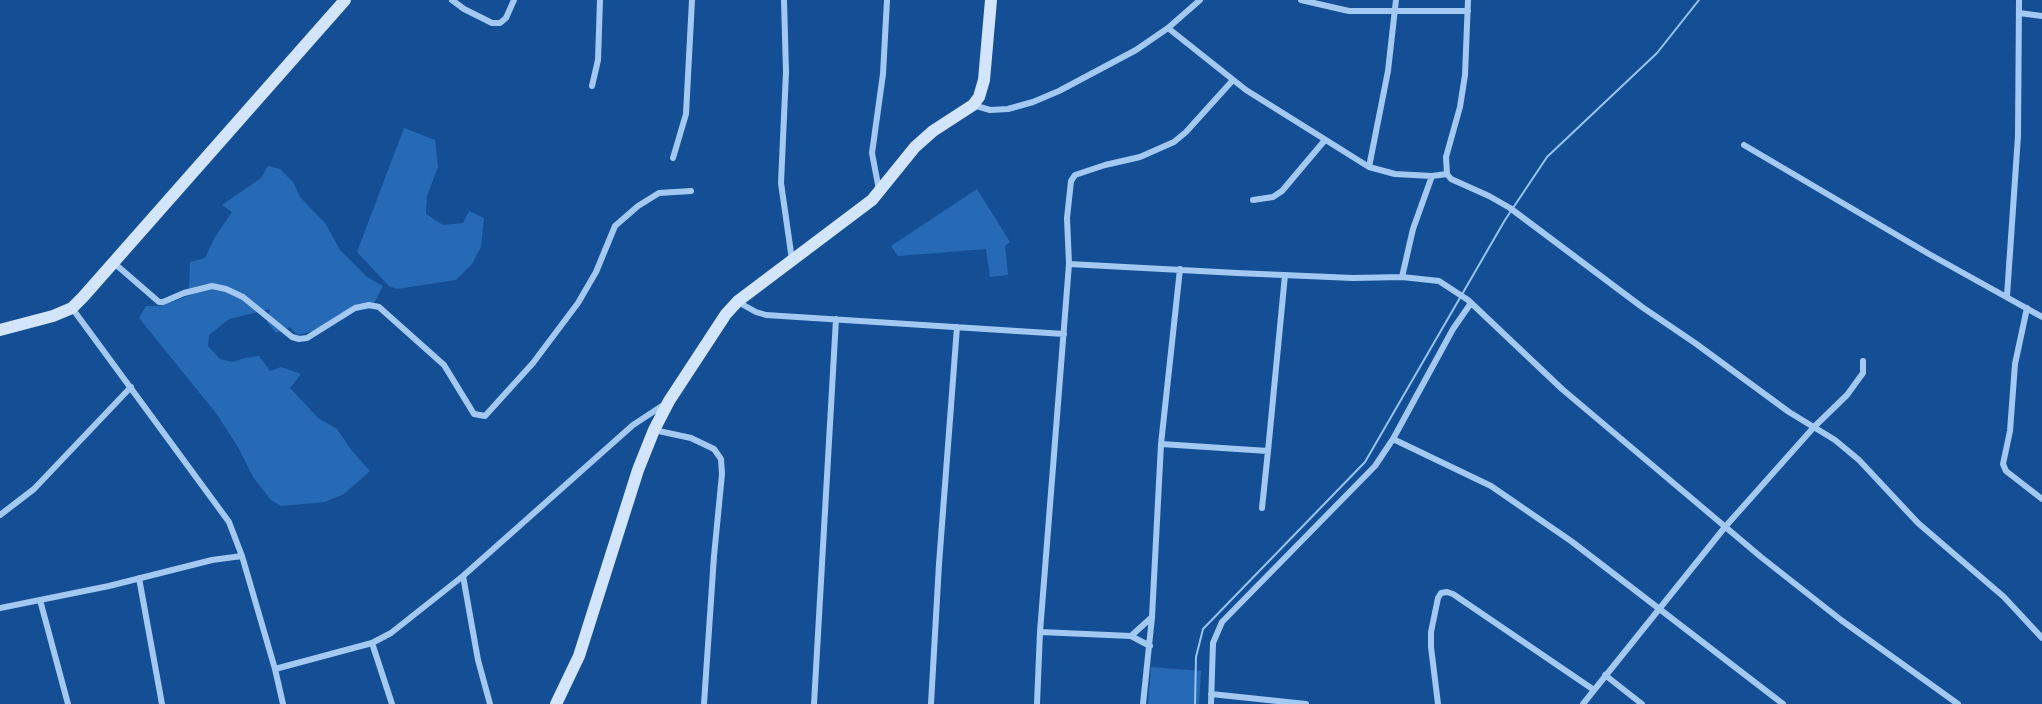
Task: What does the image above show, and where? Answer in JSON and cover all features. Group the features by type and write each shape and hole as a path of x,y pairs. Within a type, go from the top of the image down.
{"street":[{"path":"0,330 72,308 345,0"},
{"path":"452,0 464,9 492,23 506,18 514,0"},
{"path":"592,86 598,60 600,0"},
{"path":"673,158 686,114 692,0"},
{"path":"784,0 786,72 781,183 792,260"},
{"path":"880,191 872,153 883,74 887,0"},
{"path":"556,704 579,656 622,518 654,429 669,401 726,314 738,302 872,200 915,147 933,131 973,105 979,97 984,80 991,0"},
{"path":"973,105 998,111 1033,102 1126,56 1168,28 1200,0"},
{"path":"1300,0 1348,11 1468,11"},
{"path":"1369,167 1384,94 1396,0"},
{"path":"1468,0 1465,75 1460,107 1446,157 1447,174 1451,179 1489,196 1519,214 1642,307 1695,342 1789,412 1835,440 1859,460 1902,507 2004,597 2042,638"},
{"path":"2007,296 2018,136 2019,0"},
{"path":"2019,13 2042,16"},
{"path":"1168,28 1233,80 1369,167 1395,174 1432,176 1447,174"},
{"path":"1037,704 1040,632 1069,264 1068,208 1071,181 1075,175 1140,157 1174,142 1233,80"},
{"path":"1253,200 1273,197 1282,191 1325,140"},
{"path":"1744,146 2042,317"},
{"path":"1402,277 1413,229 1432,176"},
{"path":"113,263 159,302 212,286 226,289 243,297 292,337 299,339 306,338 355,308 369,305 379,307 444,365 474,414 484,416 533,363 578,303 596,272 615,226 638,206 659,193 691,191"},
{"path":"1069,264 1285,275 1402,277 1439,281 1470,302 1562,388 1725,527 1841,620 1958,704"},
{"path":"1143,704 1150,646 1161,444 1180,269"},
{"path":"1262,508 1285,275"},
{"path":"738,302 766,315 1064,334"},
{"path":"1211,704 1213,642 1222,622 1375,466 1393,439 1452,329 1470,302"},
{"path":"72,308 229,522 242,556 283,704"},
{"path":"2027,308 2015,364 2010,432 2003,464 2006,471 2042,499"},
{"path":"814,704 836,319"},
{"path":"931,704 957,327"},
{"path":"1583,704 1725,527 1814,427 1846,395 1863,373 1863,361"},
{"path":"0,515 34,489 131,387"},
{"path":"275,669 372,643 391,633 463,576 633,425 669,401"},
{"path":"654,429 691,438 714,449 721,459 722,474 704,704"},
{"path":"1393,439 1491,486 1571,542 1784,704"},
{"path":"1161,444 1268,451"},
{"path":"0,608 212,560 242,556"},
{"path":"463,576 478,660 490,704"},
{"path":"139,578 162,704"},
{"path":"1438,704 1431,632 1438,598 1442,593 1447,592 1594,690"},
{"path":"40,600 68,704"},
{"path":"1131,636 1152,617"},
{"path":"1040,632 1131,636 1150,646"},
{"path":"372,643 392,704"},
{"path":"1605,675 1642,704"},
{"path":"1211,694 1306,704"}],"shaded area":[{"path":"404,128 435,140 438,167 427,196 426,214 443,225 463,223 469,211 484,218 481,247 472,264 456,280 397,289 389,286 357,252"},
{"path":"268,166 280,169 293,182 300,197 325,223 340,250 367,277 383,286 371,309 344,312 313,331 298,335 290,327 276,333 267,322 270,309 229,319 209,335 208,346 220,359 232,362 259,356 270,371 281,367 301,374 290,388 318,418 337,429 370,471 344,494 325,502 281,506 271,500 253,477 238,447 216,413 139,318 146,306 160,306 205,290 189,289 190,262 205,258 215,237 232,212 222,205 261,178"},
{"path":"977,189 1010,242 1005,246 1008,275 990,277 986,249 898,256 891,246"},
{"path":"1151,667 1201,671 1199,704 1148,704"}],"waterway":[{"path":"1195,704 1196,657 1203,629 1365,462 1505,220 1547,157 1657,53 1699,0"}]}
